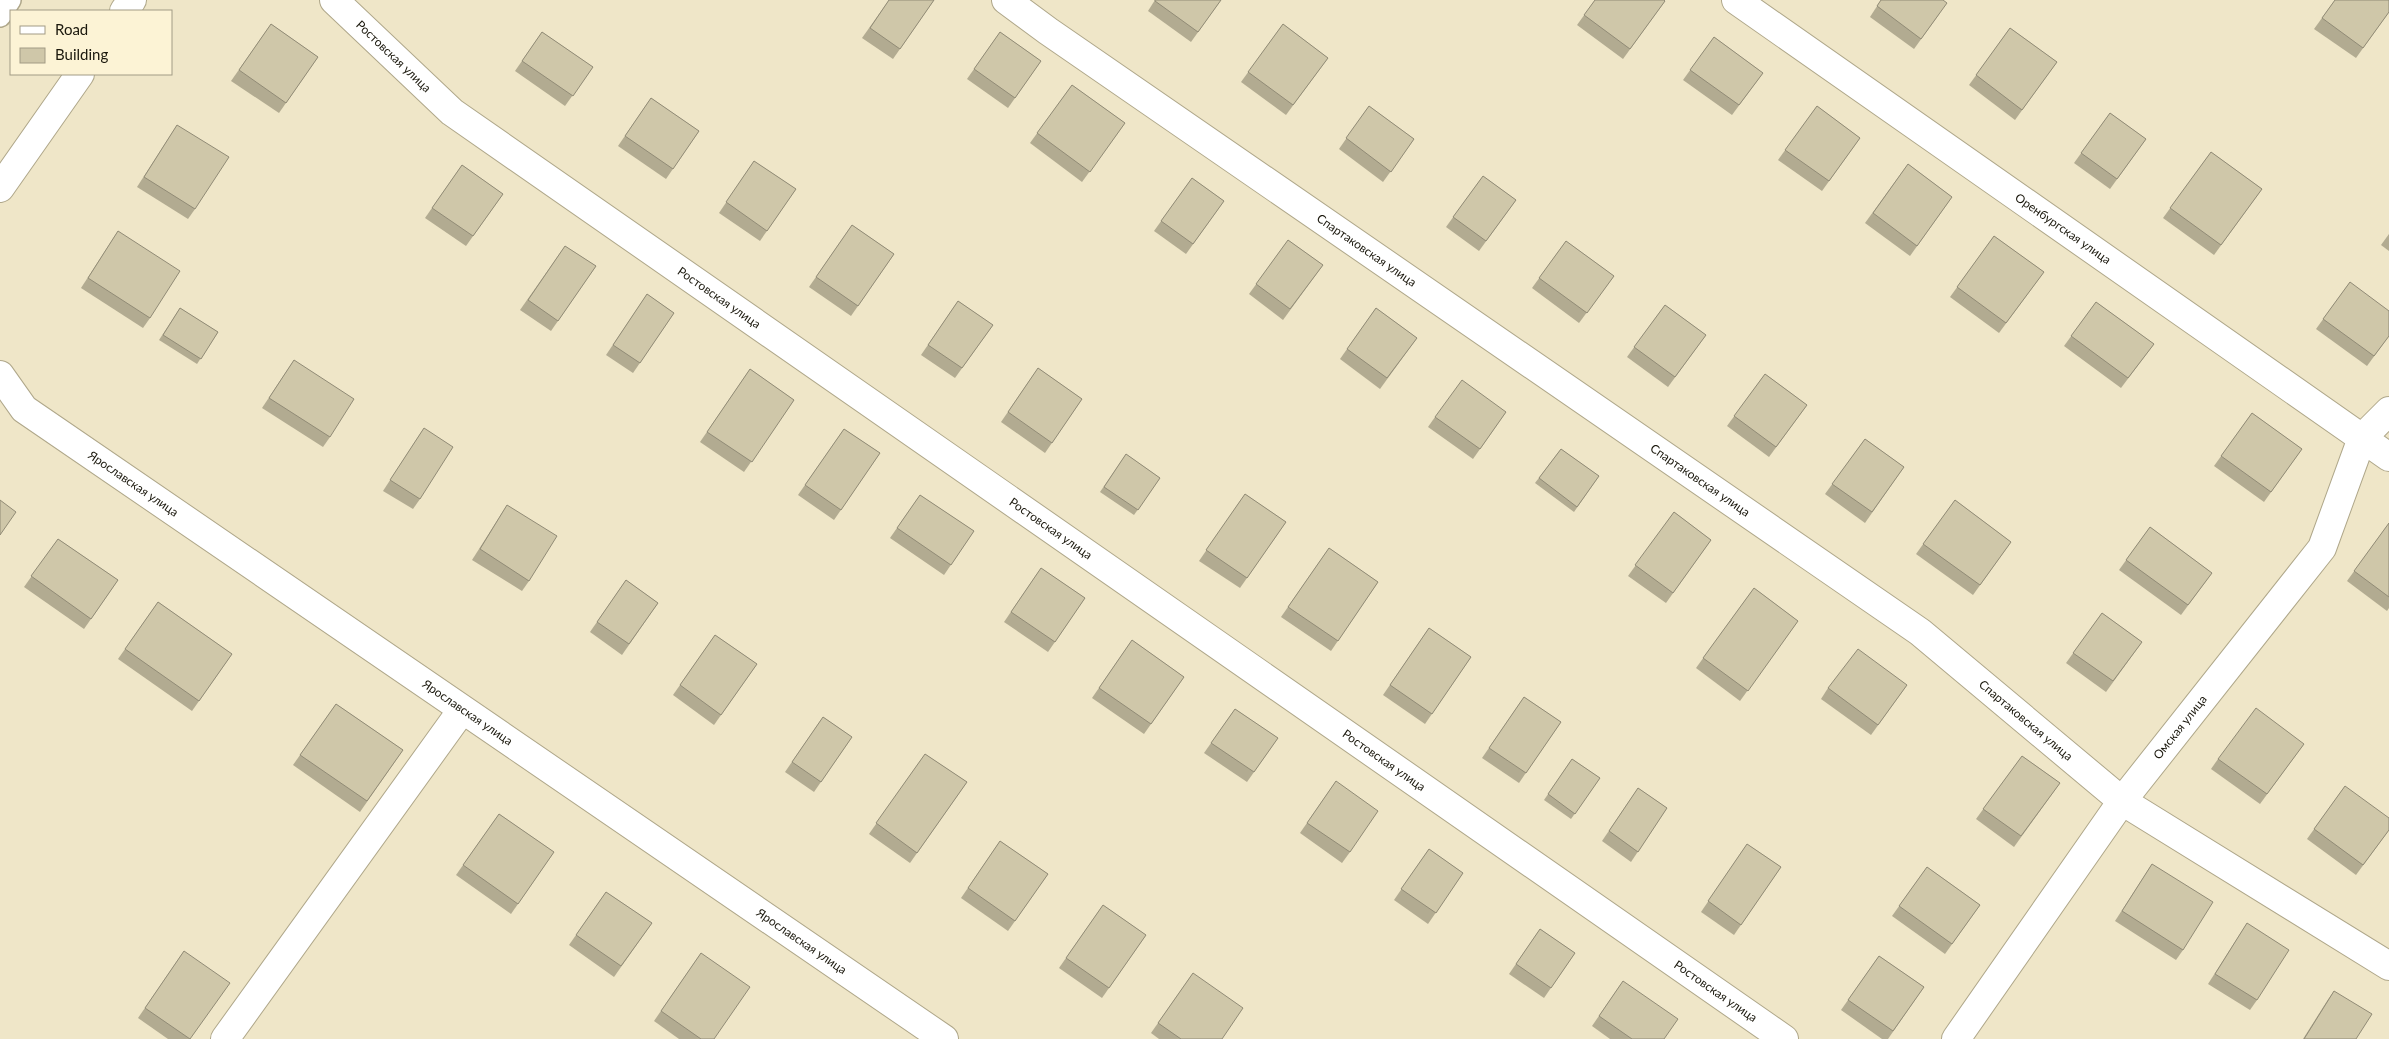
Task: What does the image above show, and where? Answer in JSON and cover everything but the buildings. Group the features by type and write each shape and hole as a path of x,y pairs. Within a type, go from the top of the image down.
{"street":[{"name":"Ростовская улица","path":"334,0 452,112 1784,1039"},
{"name":"Спартаковская улица","path":"1006,0 1064,42 1920,632 2122,801 2389,966"},
{"name":"Оренбургская улица","path":"1736,0 2389,457"},
{"path":"0,188 79,75"},
{"name":"Ярославская улица","path":"0,375 24,409 944,1039"},
{"name":"Омская улица","path":"1956,1039 2122,801 2322,548 2362,438 2389,411"},
{"path":"225,1039 462,710"}],"lane":[{"path":"0,16 10,0"}]}
